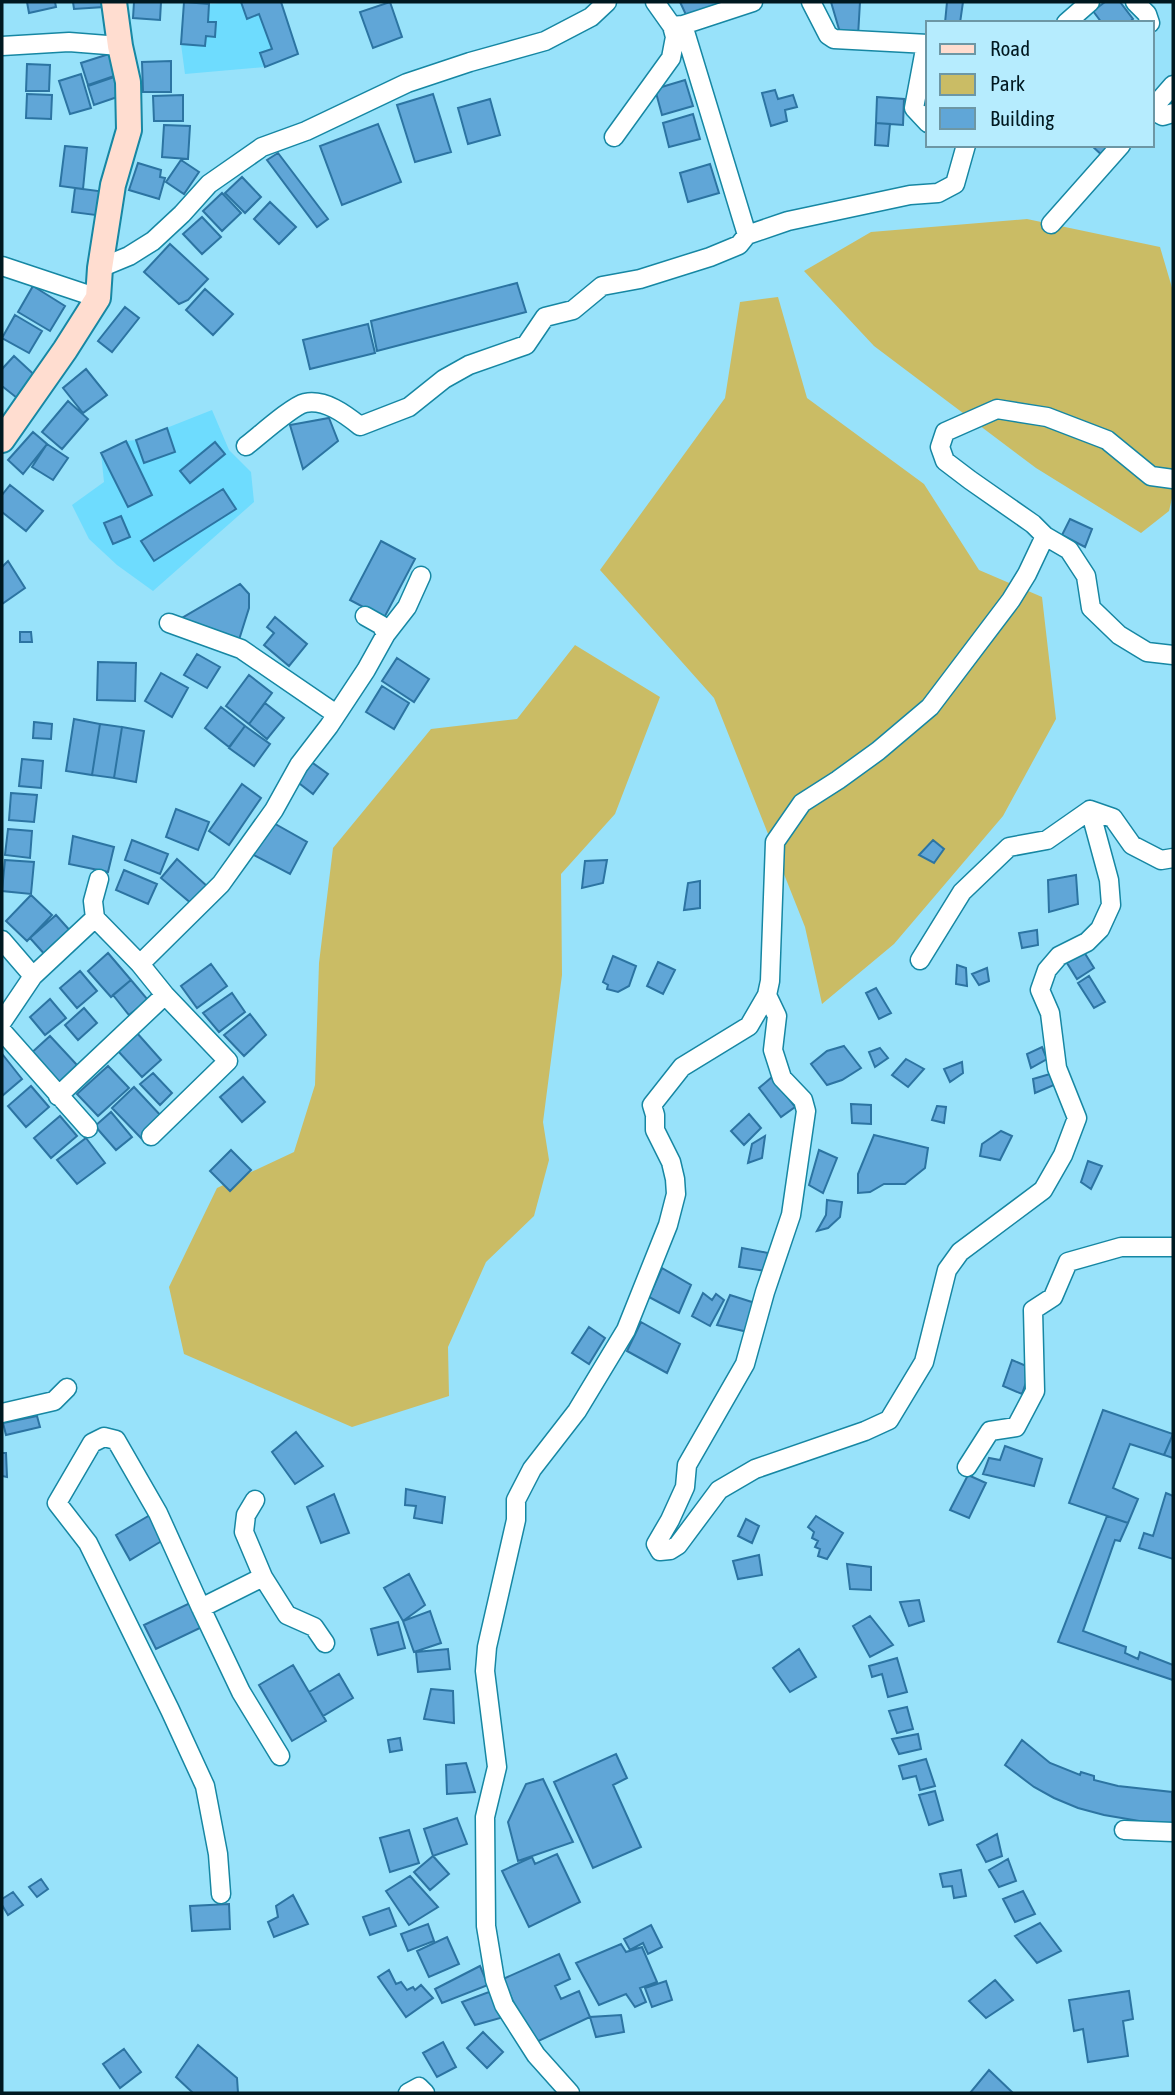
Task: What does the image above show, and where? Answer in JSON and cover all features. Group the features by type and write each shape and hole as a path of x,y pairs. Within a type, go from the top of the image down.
{"main road":[{"path":"2,440 98,298 113,185 129,130 128,82 114,2"}],"street":[{"path":"100,268 129,257 153,241 209,184 262,147 306,131 407,83 545,41 591,17 607,2"},
{"path":"655,2 678,25 747,235"},
{"path":"678,25 753,2"},
{"path":"811,2 828,35 834,38 926,44"},
{"path":"1068,21 1090,2"},
{"path":"1135,2 1147,14 1149,21"},
{"path":"614,137 671,58 678,25"},
{"path":"2,46 69,42 120,46"},
{"path":"926,49 914,108 926,121"},
{"path":"1154,108 1173,85"},
{"path":"1154,111 1163,116 1173,113"},
{"path":"246,446 302,403 317,402 343,412 360,426 409,407 444,379 469,365 526,345 545,317 573,310 602,286 640,279 709,257 739,246 747,235 788,222 898,197 938,193 955,184 965,147"},
{"path":"1051,224 1119,147"},
{"path":"2,266 98,298"},
{"path":"1173,479 1151,476 1107,440 1047,416 997,409 945,432 940,447 945,461 1033,524 1045,536 1069,550 1086,576 1091,608 1119,635 1147,652 1173,655"},
{"path":"570,2093 536,2055 504,2005 495,1980 486,1926 485,1817 497,1767 485,1671 487,1647 516,1520 516,1500 532,1469 578,1411 626,1330 668,1225 676,1194 676,1179 671,1162 655,1130 652,1105 682,1068 749,1026 767,995 770,981 775,842 802,803 878,751 930,707 1011,600 1027,575 1045,536"},
{"path":"140,964 221,884 274,810 299,765 336,715 386,634 407,607 421,576"},
{"path":"365,616 381,625 386,634"},
{"path":"169,623 241,649 336,715"},
{"path":"767,995 777,1016 773,1050 782,1077 803,1100 806,1111 791,1215 765,1292 745,1364 687,1465 685,1487 656,1544 660,1551 670,1550 678,1545 719,1490 755,1469 889,1420 923,1362 947,1270 960,1252 1043,1190 1063,1155 1077,1118 1057,1068 1050,1013 1040,990 1047,970 1059,956 1087,942 1100,929 1111,905 1109,880 1090,810"},
{"path":"1090,810 1113,818 1132,845 1161,860 1173,858"},
{"path":"920,960 961,892 1009,847 1047,841 1090,810"},
{"path":"99,878 93,901 95,918 228,1061 150,1136"},
{"path":"2,1022 33,976 95,918"},
{"path":"2,940 33,976"},
{"path":"58,1096 165,995"},
{"path":"2,1031 88,1128"},
{"path":"967,1467 990,1431 1016,1427 1035,1391 1033,1310 1053,1297 1068,1262 1121,1247 1173,1247"},
{"path":"2,1413 54,1401 67,1388"},
{"path":"220,1894 216,1842 205,1786 88,1543 57,1503 92,1443 104,1437 116,1440 158,1513 241,1692 280,1756"},
{"path":"254,1500 246,1515 244,1532 263,1577 287,1615 314,1628 325,1643"},
{"path":"201,1608 263,1577"},
{"path":"1124,1830 1173,1832"},
{"path":"408,2093 419,2087 425,2093"}],"shaded area":[{"path":"281,2 298,54 265,67 185,74 181,44 209,4"},
{"path":"212,410 229,450 251,472 254,502 153,591 117,565 89,539 72,505 104,482 101,453 126,441 136,440"}],"green space":[{"path":"1027,219 1160,247 1173,291 1173,494 1169,511 1141,533 1036,468 874,346 804,271 871,232"},
{"path":"778,297 807,398 924,484 979,570 1042,597 1056,719 1003,816 894,944 822,1004 805,927 714,698 600,570 725,398 740,302"},
{"path":"575,645 660,697 615,814 561,874 562,975 543,1122 549,1160 534,1216 486,1262 448,1347 449,1396 352,1427 184,1354 169,1287 217,1188 294,1152 315,1085 319,963 333,848 431,729 517,719"}],"building":[{"path":"27,2 55,2 56,7 29,13"},
{"path":"73,2 104,2 104,7 74,9"},
{"path":"134,2 161,2 160,20 133,18"},
{"path":"184,2 209,4 208,22 216,22 215,37 206,36 205,46 181,44"},
{"path":"241,2 281,2 298,54 265,67 260,53 272,49 259,14 247,19"},
{"path":"390,2 402,37 373,48 360,12"},
{"path":"680,2 722,2 687,17"},
{"path":"831,2 860,2 858,36 841,36"},
{"path":"947,2 963,2 960,21 945,21"},
{"path":"1105,2 1120,2 1133,19 1100,21 1093,11"},
{"path":"112,53 120,74 88,85 81,63"},
{"path":"171,61 171,92 143,92 142,62"},
{"path":"27,64 50,65 49,91 26,91"},
{"path":"81,74 91,108 70,114 59,81"},
{"path":"120,75 126,94 94,105 88,86"},
{"path":"685,80 693,106 662,115 655,89"},
{"path":"775,90 778,99 793,95 797,107 785,110 787,121 771,126 762,93"},
{"path":"27,94 52,95 51,119 26,118"},
{"path":"433,94 451,152 415,162 397,105"},
{"path":"183,95 183,121 154,121 153,96"},
{"path":"877,97 904,99 903,125 876,123"},
{"path":"490,99 500,135 468,144 458,108"},
{"path":"693,114 700,139 669,147 663,123"},
{"path":"876,123 890,124 888,146 875,145"},
{"path":"378,124 401,182 342,205 320,146"},
{"path":"164,125 190,126 188,159 162,157"},
{"path":"65,146 87,148 83,189 60,186"},
{"path":"1093,147 1115,147 1105,158"},
{"path":"278,153 328,219 317,227 267,160"},
{"path":"181,160 199,172 184,194 166,182"},
{"path":"138,163 161,170 160,177 165,178 159,199 129,190"},
{"path":"710,164 719,193 688,202 680,173"},
{"path":"242,177 261,197 245,213 225,193"},
{"path":"75,188 106,192 103,216 72,212"},
{"path":"222,193 241,213 222,231 203,211"},
{"path":"270,202 296,227 279,244 254,219"},
{"path":"202,217 221,237 202,254 183,234"},
{"path":"170,244 208,279 188,300 179,304 144,272"},
{"path":"517,283 526,312 377,351 371,321"},
{"path":"33,286 65,306 50,331 18,312"},
{"path":"205,289 233,314 213,335 186,310"},
{"path":"125,307 139,318 112,352 98,341"},
{"path":"15,315 42,331 29,353 2,338"},
{"path":"368,324 375,353 310,369 303,340"},
{"path":"14,356 41,381 22,402 2,386 2,369"},
{"path":"86,369 107,395 83,413 63,388"},
{"path":"68,401 88,419 62,449 42,432"},
{"path":"329,418 338,441 303,469 290,425"},
{"path":"167,428 175,452 144,463 136,440"},
{"path":"33,432 47,444 23,474 8,460"},
{"path":"126,441 152,495 128,507 101,453"},
{"path":"215,442 225,454 190,483 180,471"},
{"path":"47,444 68,458 53,480 32,467"},
{"path":"10,485 43,511 26,531 2,512 2,495"},
{"path":"223,489 236,509 154,561 141,541"},
{"path":"121,516 130,537 113,544 104,523"},
{"path":"1070,519 1092,529 1085,547 1062,535"},
{"path":"381,541 415,559 384,618 350,600"},
{"path":"8,561 25,588 2,604 2,567"},
{"path":"240,584 249,594 249,608 238,643 182,618"},
{"path":"275,617 307,644 289,666 264,645 274,633 267,627"},
{"path":"20,632 31,632 32,642 20,642"},
{"path":"197,654 220,667 207,688 184,675"},
{"path":"397,658 429,679 414,702 382,681"},
{"path":"98,662 136,663 135,701 97,700"},
{"path":"161,673 188,688 172,717 145,701"},
{"path":"249,675 272,693 249,724 226,706"},
{"path":"382,686 409,703 394,729 366,712"},
{"path":"265,703 284,718 267,739 249,724"},
{"path":"221,707 245,726 229,747 205,728"},
{"path":"74,719 100,724 92,775 66,771"},
{"path":"34,722 52,724 51,739 33,738"},
{"path":"100,724 122,727 114,778 92,775"},
{"path":"245,726 270,744 254,766 229,748"},
{"path":"122,727 144,731 136,782 114,778"},
{"path":"22,759 43,761 41,788 19,786"},
{"path":"310,761 328,774 313,794 295,780"},
{"path":"242,784 261,798 229,845 209,831"},
{"path":"11,793 37,795 34,822 9,820"},
{"path":"176,809 209,822 198,850 166,837"},
{"path":"270,821 307,842 290,874 252,854"},
{"path":"8,829 32,831 30,858 5,855"},
{"path":"73,836 114,847 108,872 69,864"},
{"path":"132,840 168,854 160,874 125,860"},
{"path":"933,840 944,849 934,863 919,855"},
{"path":"177,859 207,886 192,904 161,878"},
{"path":"5,860 34,862 31,894 2,891"},
{"path":"607,860 603,883 582,888 585,861"},
{"path":"124,870 157,884 148,904 116,890"},
{"path":"1076,875 1078,904 1049,912 1048,880"},
{"path":"700,881 700,908 684,910 688,883"},
{"path":"31,895 52,915 27,941 6,921"},
{"path":"56,915 73,934 47,957 30,938"},
{"path":"1037,930 1038,945 1022,948 1019,933"},
{"path":"1084,952 1094,968 1077,979 1067,963"},
{"path":"108,953 131,980 111,997 88,971"},
{"path":"613,956 636,966 629,986 618,992 607,989 608,985 603,982"},
{"path":"658,962 675,970 663,994 647,986"},
{"path":"211,964 227,986 197,1008 181,986"},
{"path":"957,965 966,968 967,986 956,984"},
{"path":"987,968 989,981 979,985 972,974"},
{"path":"80,971 97,991 77,1008 60,988"},
{"path":"1089,976 1105,1002 1094,1008 1078,983"},
{"path":"131,980 148,1000 129,1015 113,995"},
{"path":"876,988 891,1013 879,1019 866,993"},
{"path":"232,993 245,1012 219,1032 203,1013"},
{"path":"50,999 66,1018 45,1035 30,1017"},
{"path":"84,1008 97,1023 78,1040 65,1025"},
{"path":"250,1014 266,1035 244,1056 224,1035"},
{"path":"137,1033 161,1060 142,1077 118,1051"},
{"path":"50,1036 77,1065 56,1086 28,1056"},
{"path":"844,1046 861,1068 842,1080 827,1085 811,1064 827,1051"},
{"path":"1042,1047 1047,1059 1031,1068 1027,1054"},
{"path":"880,1048 888,1058 875,1067 869,1052"},
{"path":"2,1056 22,1079 2,1096"},
{"path":"906,1059 924,1069 908,1087 892,1075"},
{"path":"962,1062 963,1073 950,1082 944,1069"},
{"path":"108,1066 129,1088 98,1116 77,1094"},
{"path":"153,1073 172,1093 160,1105 140,1084"},
{"path":"1050,1074 1054,1085 1035,1093 1033,1079"},
{"path":"243,1077 265,1102 242,1122 220,1097"},
{"path":"772,1077 795,1107 781,1117 759,1088"},
{"path":"31,1086 49,1107 26,1127 8,1106"},
{"path":"134,1087 163,1118 141,1138 112,1108"},
{"path":"851,1104 871,1105 871,1124 852,1123"},
{"path":"937,1106 946,1107 944,1123 932,1120"},
{"path":"111,1112 132,1137 116,1150 95,1126"},
{"path":"749,1114 761,1128 744,1145 731,1131"},
{"path":"60,1116 77,1136 51,1158 34,1138"},
{"path":"1001,1131 1012,1136 1000,1160 980,1156 982,1144"},
{"path":"874,1135 928,1148 925,1168 905,1184 884,1184 870,1192 858,1193 858,1174"},
{"path":"765,1136 762,1158 748,1163 752,1144"},
{"path":"86,1138 105,1163 77,1184 57,1160"},
{"path":"231,1150 251,1170 230,1191 210,1171"},
{"path":"819,1150 837,1158 823,1193 809,1185"},
{"path":"1088,1161 1102,1166 1091,1189 1081,1182"},
{"path":"827,1200 842,1202 840,1217 828,1228 817,1231 826,1215"},
{"path":"742,1248 768,1253 765,1271 739,1267"},
{"path":"662,1268 691,1285 679,1313 649,1297"},
{"path":"703,1293 712,1300 716,1294 724,1300 710,1326 692,1316"},
{"path":"730,1295 755,1303 748,1332 717,1325"},
{"path":"641,1322 680,1344 667,1373 627,1351"},
{"path":"589,1327 605,1338 589,1364 572,1353"},
{"path":"1012,1360 1031,1368 1022,1394 1003,1386"},
{"path":"1103,1410 1173,1434 1164,1455 1130,1444 1113,1488 1138,1499 1128,1523 1069,1503"},
{"path":"37,1416 40,1427 6,1435 3,1423"},
{"path":"296,1432 323,1466 295,1484 272,1452"},
{"path":"1173,1434 1173,1458 1164,1455"},
{"path":"1005,1446 1042,1459 1034,1486 983,1474 989,1458 1000,1460"},
{"path":"2,1453 6,1453 7,1477 2,1476"},
{"path":"968,1475 986,1483 969,1518 950,1510"},
{"path":"406,1489 445,1497 442,1523 414,1518 416,1506 405,1505"},
{"path":"1166,1493 1173,1496 1173,1559 1139,1548 1144,1533 1153,1536"},
{"path":"334,1494 349,1533 321,1543 307,1507"},
{"path":"150,1515 165,1539 130,1560 116,1535"},
{"path":"816,1516 843,1533 827,1559 818,1556 820,1549 815,1547 818,1541 812,1538 814,1532 808,1527"},
{"path":"1107,1516 1128,1523 1120,1541 1115,1540 1083,1631 1126,1647 1125,1653 1138,1659 1140,1652 1173,1665 1173,1680 1058,1642"},
{"path":"746,1519 759,1526 752,1543 738,1536"},
{"path":"759,1555 762,1575 738,1579 733,1561"},
{"path":"847,1564 871,1567 871,1590 850,1589"},
{"path":"409,1574 425,1605 403,1621 384,1588"},
{"path":"919,1600 924,1621 909,1626 900,1602"},
{"path":"190,1603 202,1627 156,1649 144,1625"},
{"path":"430,1611 441,1643 414,1652 403,1621"},
{"path":"870,1616 893,1645 870,1657 853,1626"},
{"path":"398,1622 405,1648 378,1655 371,1629"},
{"path":"448,1649 450,1669 418,1672 416,1652"},
{"path":"799,1649 816,1677 790,1692 773,1668"},
{"path":"897,1658 907,1692 888,1697 882,1674 872,1677 869,1666"},
{"path":"293,1665 326,1721 292,1741 259,1685"},
{"path":"339,1674 353,1698 323,1716 309,1692"},
{"path":"431,1689 453,1691 454,1723 424,1719"},
{"path":"907,1707 913,1729 897,1733 889,1711"},
{"path":"918,1734 921,1749 899,1754 892,1739"},
{"path":"400,1738 402,1750 390,1752 388,1740"},
{"path":"1022,1740 1050,1763 1080,1775 1081,1772 1094,1776 1094,1780 1118,1786 1172,1792 1173,1823 1151,1823 1104,1815 1054,1798 1005,1765"},
{"path":"616,1754 627,1778 613,1785 641,1847 593,1868 554,1782"},
{"path":"926,1759 935,1786 920,1790 916,1776 903,1779 899,1766"},
{"path":"466,1763 475,1792 447,1794 446,1765"},
{"path":"543,1779 573,1842 518,1861 508,1822 526,1784"},
{"path":"935,1791 943,1820 929,1825 919,1795"},
{"path":"457,1818 467,1844 433,1856 424,1829"},
{"path":"409,1830 419,1863 390,1872 380,1838"},
{"path":"997,1834 1002,1856 986,1862 977,1845"},
{"path":"557,1854 580,1902 529,1927 502,1871 532,1857 535,1864"},
{"path":"433,1856 449,1874 430,1890 414,1872"},
{"path":"1008,1859 1016,1881 999,1887 989,1870"},
{"path":"961,1870 966,1896 954,1898 952,1886 943,1887 940,1874"},
{"path":"410,1876 438,1907 409,1925 386,1891"},
{"path":"41,1879 48,1889 37,1897 29,1887"},
{"path":"1023,1891 1035,1914 1015,1922 1003,1899"},
{"path":"13,1892 23,1905 8,1915 2,1905 2,1899"},
{"path":"293,1895 308,1924 274,1937 268,1922 278,1917 276,1906"},
{"path":"229,1904 230,1929 192,1931 190,1906"},
{"path":"389,1908 396,1926 370,1935 363,1917"},
{"path":"1040,1923 1061,1951 1037,1963 1015,1936"},
{"path":"428,1924 434,1941 408,1951 401,1934"},
{"path":"651,1925 662,1947 648,1954 643,1943 630,1950 624,1939"},
{"path":"447,1937 459,1964 429,1977 417,1951"},
{"path":"621,1944 626,1952 642,1947 657,1982 640,1988 646,2002 635,2007 626,1994 599,2005 576,1963"},
{"path":"559,1954 570,1979 555,1986 561,1999 579,1991 590,2017 532,2044 503,1979"},
{"path":"480,1966 488,1985 442,2003 435,1989"},
{"path":"389,1970 396,1984 401,1982 407,1990 413,1987 415,1990 421,1985 433,1998 406,2017 378,1977"},
{"path":"995,1980 1013,2000 986,2018 969,2001"},
{"path":"666,1981 672,2000 652,2007 645,1988"},
{"path":"1129,1991 1133,2019 1123,2021 1128,2056 1088,2062 1083,2029 1074,2031 1069,2000"},
{"path":"489,1992 504,2017 475,2025 462,2002"},
{"path":"621,2015 624,2032 596,2037 590,2017"},
{"path":"483,2032 503,2052 487,2068 467,2048"},
{"path":"443,2042 456,2067 437,2077 423,2053"},
{"path":"198,2045 237,2078 238,2093 193,2093 176,2077"},
{"path":"124,2049 141,2072 120,2088 103,2064"},
{"path":"989,2070 1013,2093 970,2093"}]}
